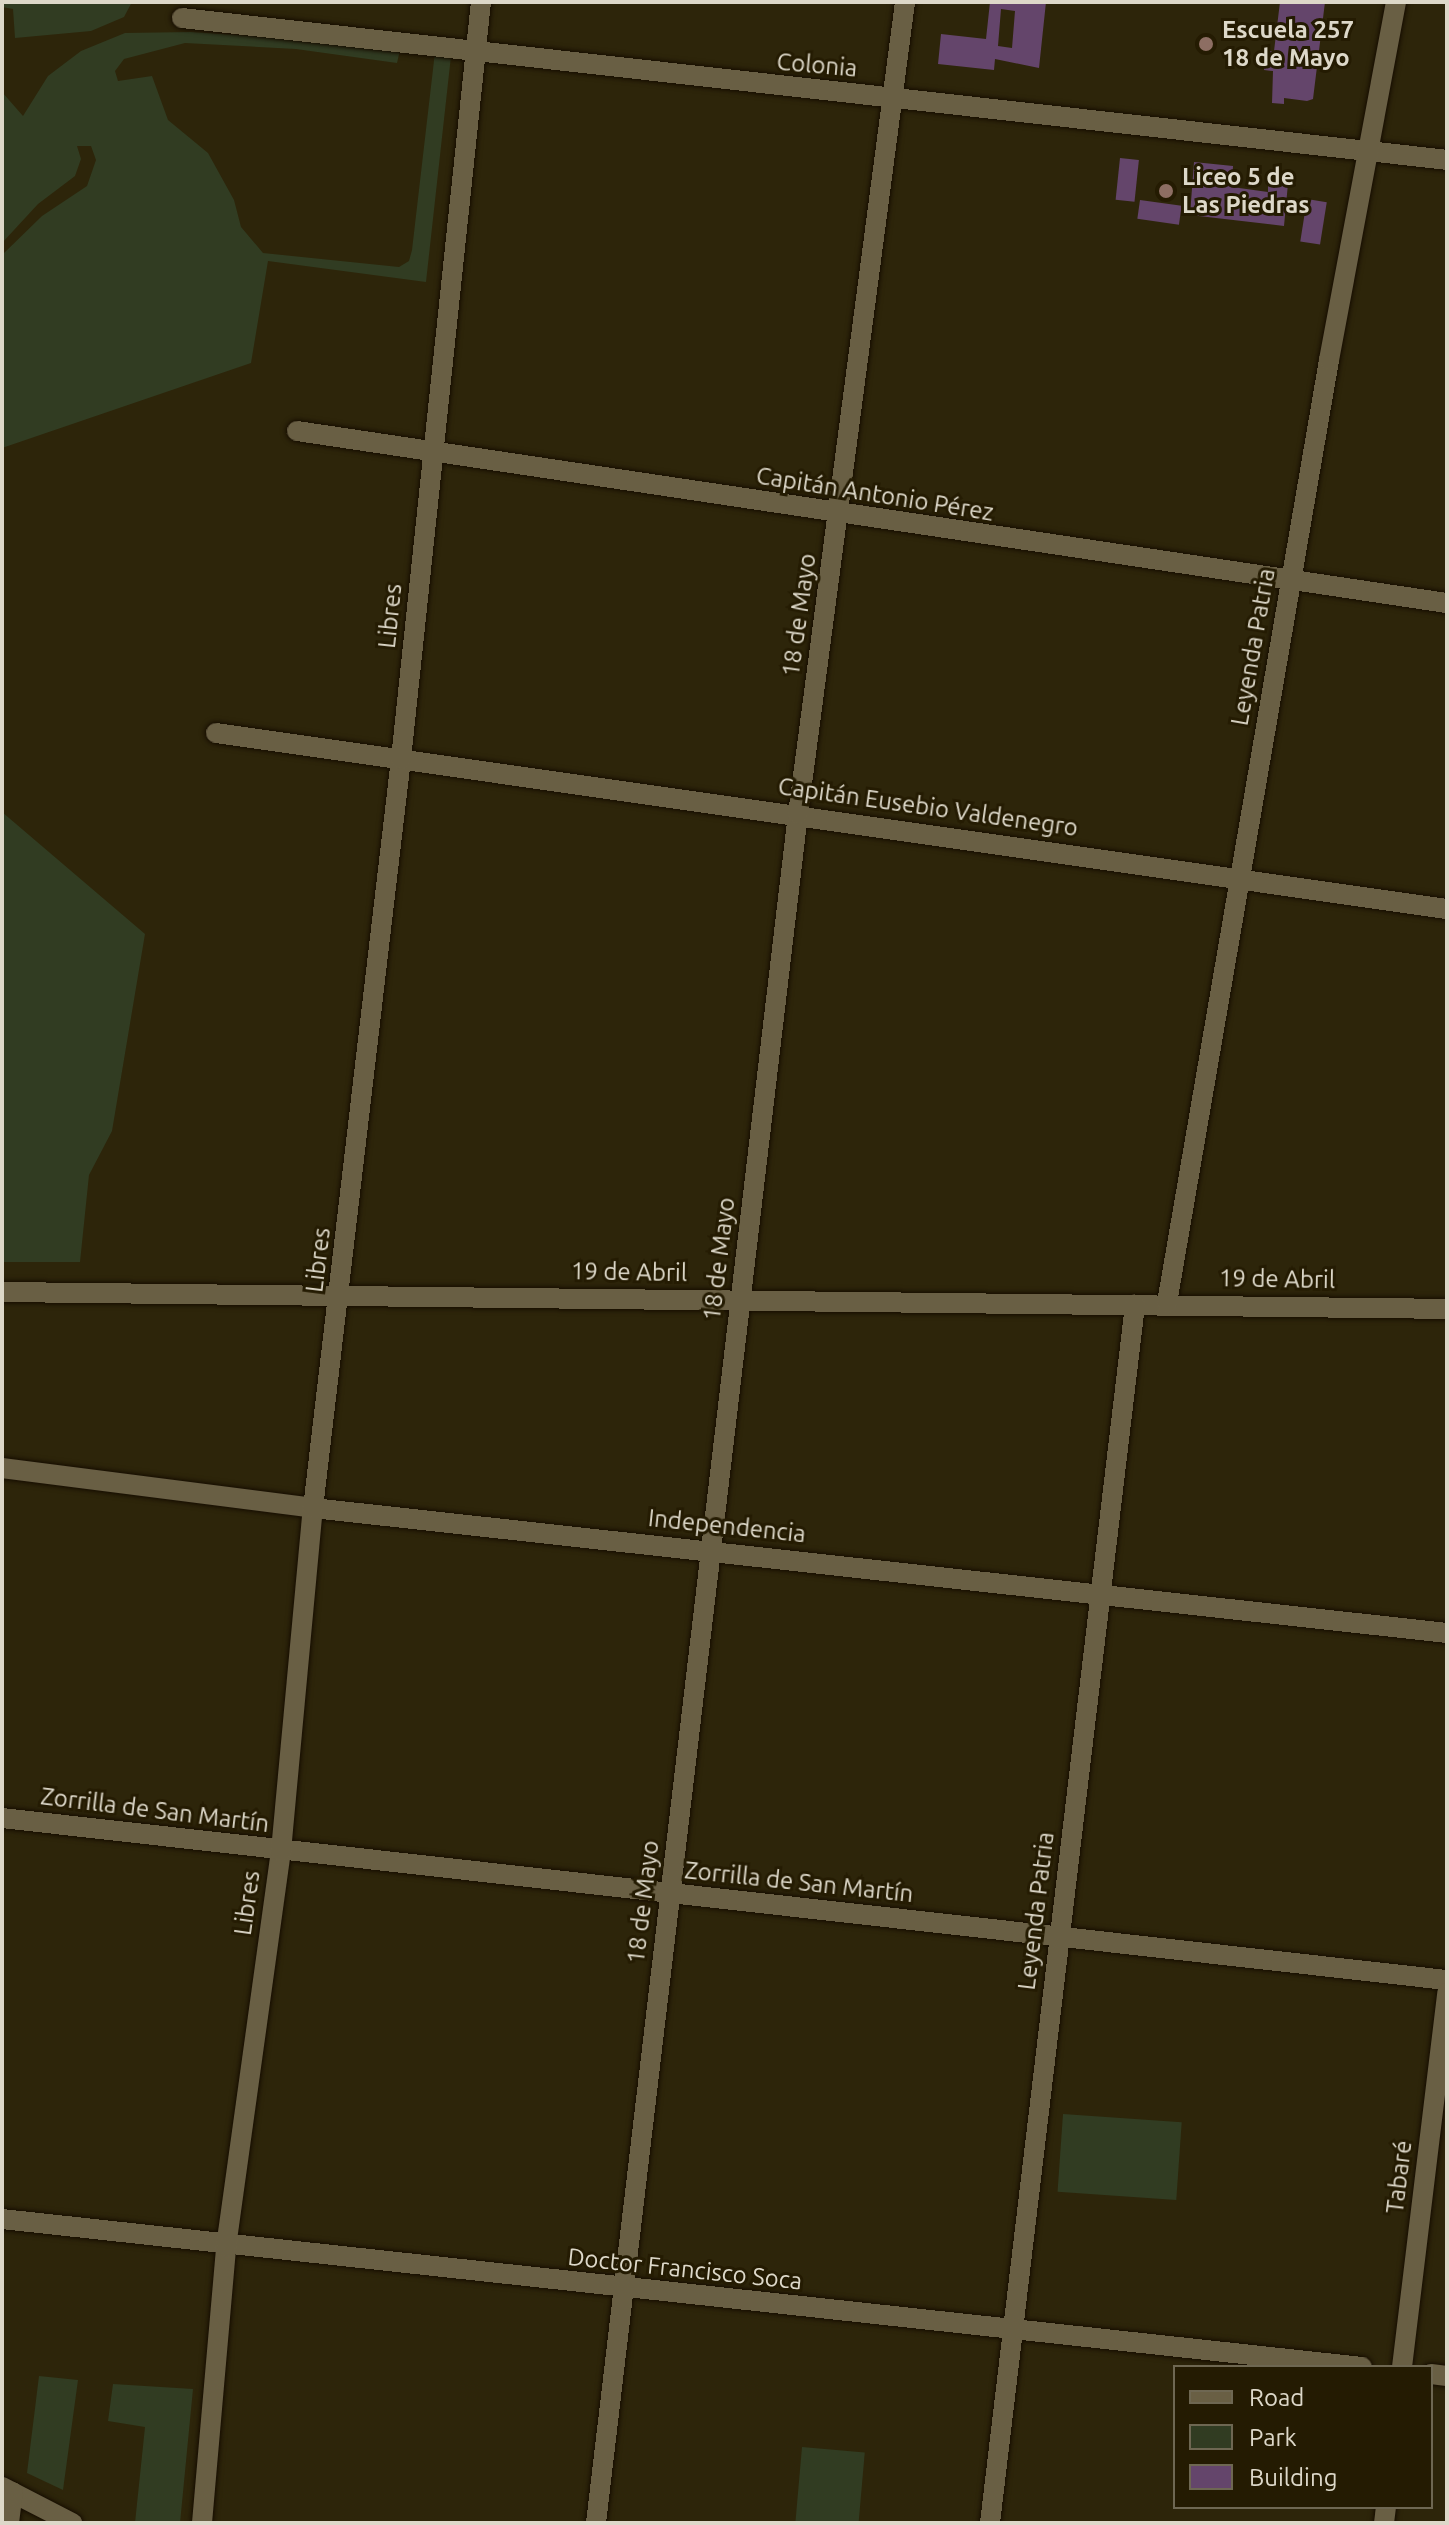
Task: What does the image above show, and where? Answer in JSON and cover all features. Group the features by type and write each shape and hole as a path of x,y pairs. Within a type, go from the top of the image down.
{"street":[{"name":"Libres","path":"202,2523 226,2247 281,1851 313,1508 401,759 481,2"},
{"name":"18 de Mayo","path":"596,2523 620,2287 798,814 905,2"},
{"name":"Leyenda Patria","path":"1167,1303 1291,581 1396,2"},
{"name":"Colonia","path":"182,18 1447,160"},
{"name":"Capitán Antonio Pérez","path":"297,431 434,450 838,516 1447,603"},
{"name":"Capitán Eusebio Valdenegro","path":"216,733 1447,909"},
{"name":"19 de Abril","path":"2,1292 1167,1303 1447,1309"},
{"name":"Leyenda Patria","path":"990,2523 1098,1593 1135,1305"},
{"name":"Independencia","path":"2,1468 313,1508 1447,1633"},
{"name":"Zorrilla de San Martín","path":"2,1818 1447,1980"},
{"name":"Tabaré","path":"1402,2365 1447,1993"},
{"name":"Doctor Francisco Soca","path":"2,2219 226,2247 1343,2365"},
{"path":"7,2489 9,2523"},
{"path":"7,2489 72,2523"}],"green space":[{"path":"2,2 132,2 124,17 91,31 15,38 13,9 2,7"},
{"path":"191,32 401,46 397,63 296,49 185,43 124,59 115,71 118,81 152,76 168,120 208,153 234,200 241,227 263,253 399,267 409,261 412,250 435,52 451,56 426,282 268,261 251,363 2,448 2,255 42,216 87,186 96,160 91,146 77,146 81,159 75,176 38,204 2,243 2,92 23,116 48,76 81,51 125,33"},
{"path":"2,812 145,934 112,1131 89,1175 80,1262 2,1262"},
{"path":"1063,2114 1182,2122 1176,2200 1058,2192"},
{"path":"39,2376 78,2380 63,2490 27,2473"},
{"path":"113,2384 193,2389 180,2523 135,2523 145,2427 108,2421"},
{"path":"802,2447 865,2452 859,2523 795,2523"}],"building":[{"path":"990,2 1046,2 1039,68 995,59 994,70 938,64 941,34 986,39","holes":["1001,9 1015,11 1012,48 998,46"]},
{"path":"1280,2 1325,2 1313,99 1307,101 1284,98 1284,104 1272,103 1273,71 1264,70 1266,51 1274,51"},
{"path":"1120,158 1139,160 1135,202 1116,200"},
{"path":"1194,162 1233,166 1232,187 1268,192 1268,171 1289,173 1284,226 1190,215"},
{"path":"1307,199 1327,202 1320,245 1300,241"},
{"path":"1140,200 1182,206 1179,225 1137,219"}],"place":[{"name":"Escuela 257 18 de Mayo","path":"1206,44"},
{"name":"Liceo 5 de Las Piedras","path":"1166,191"}]}
